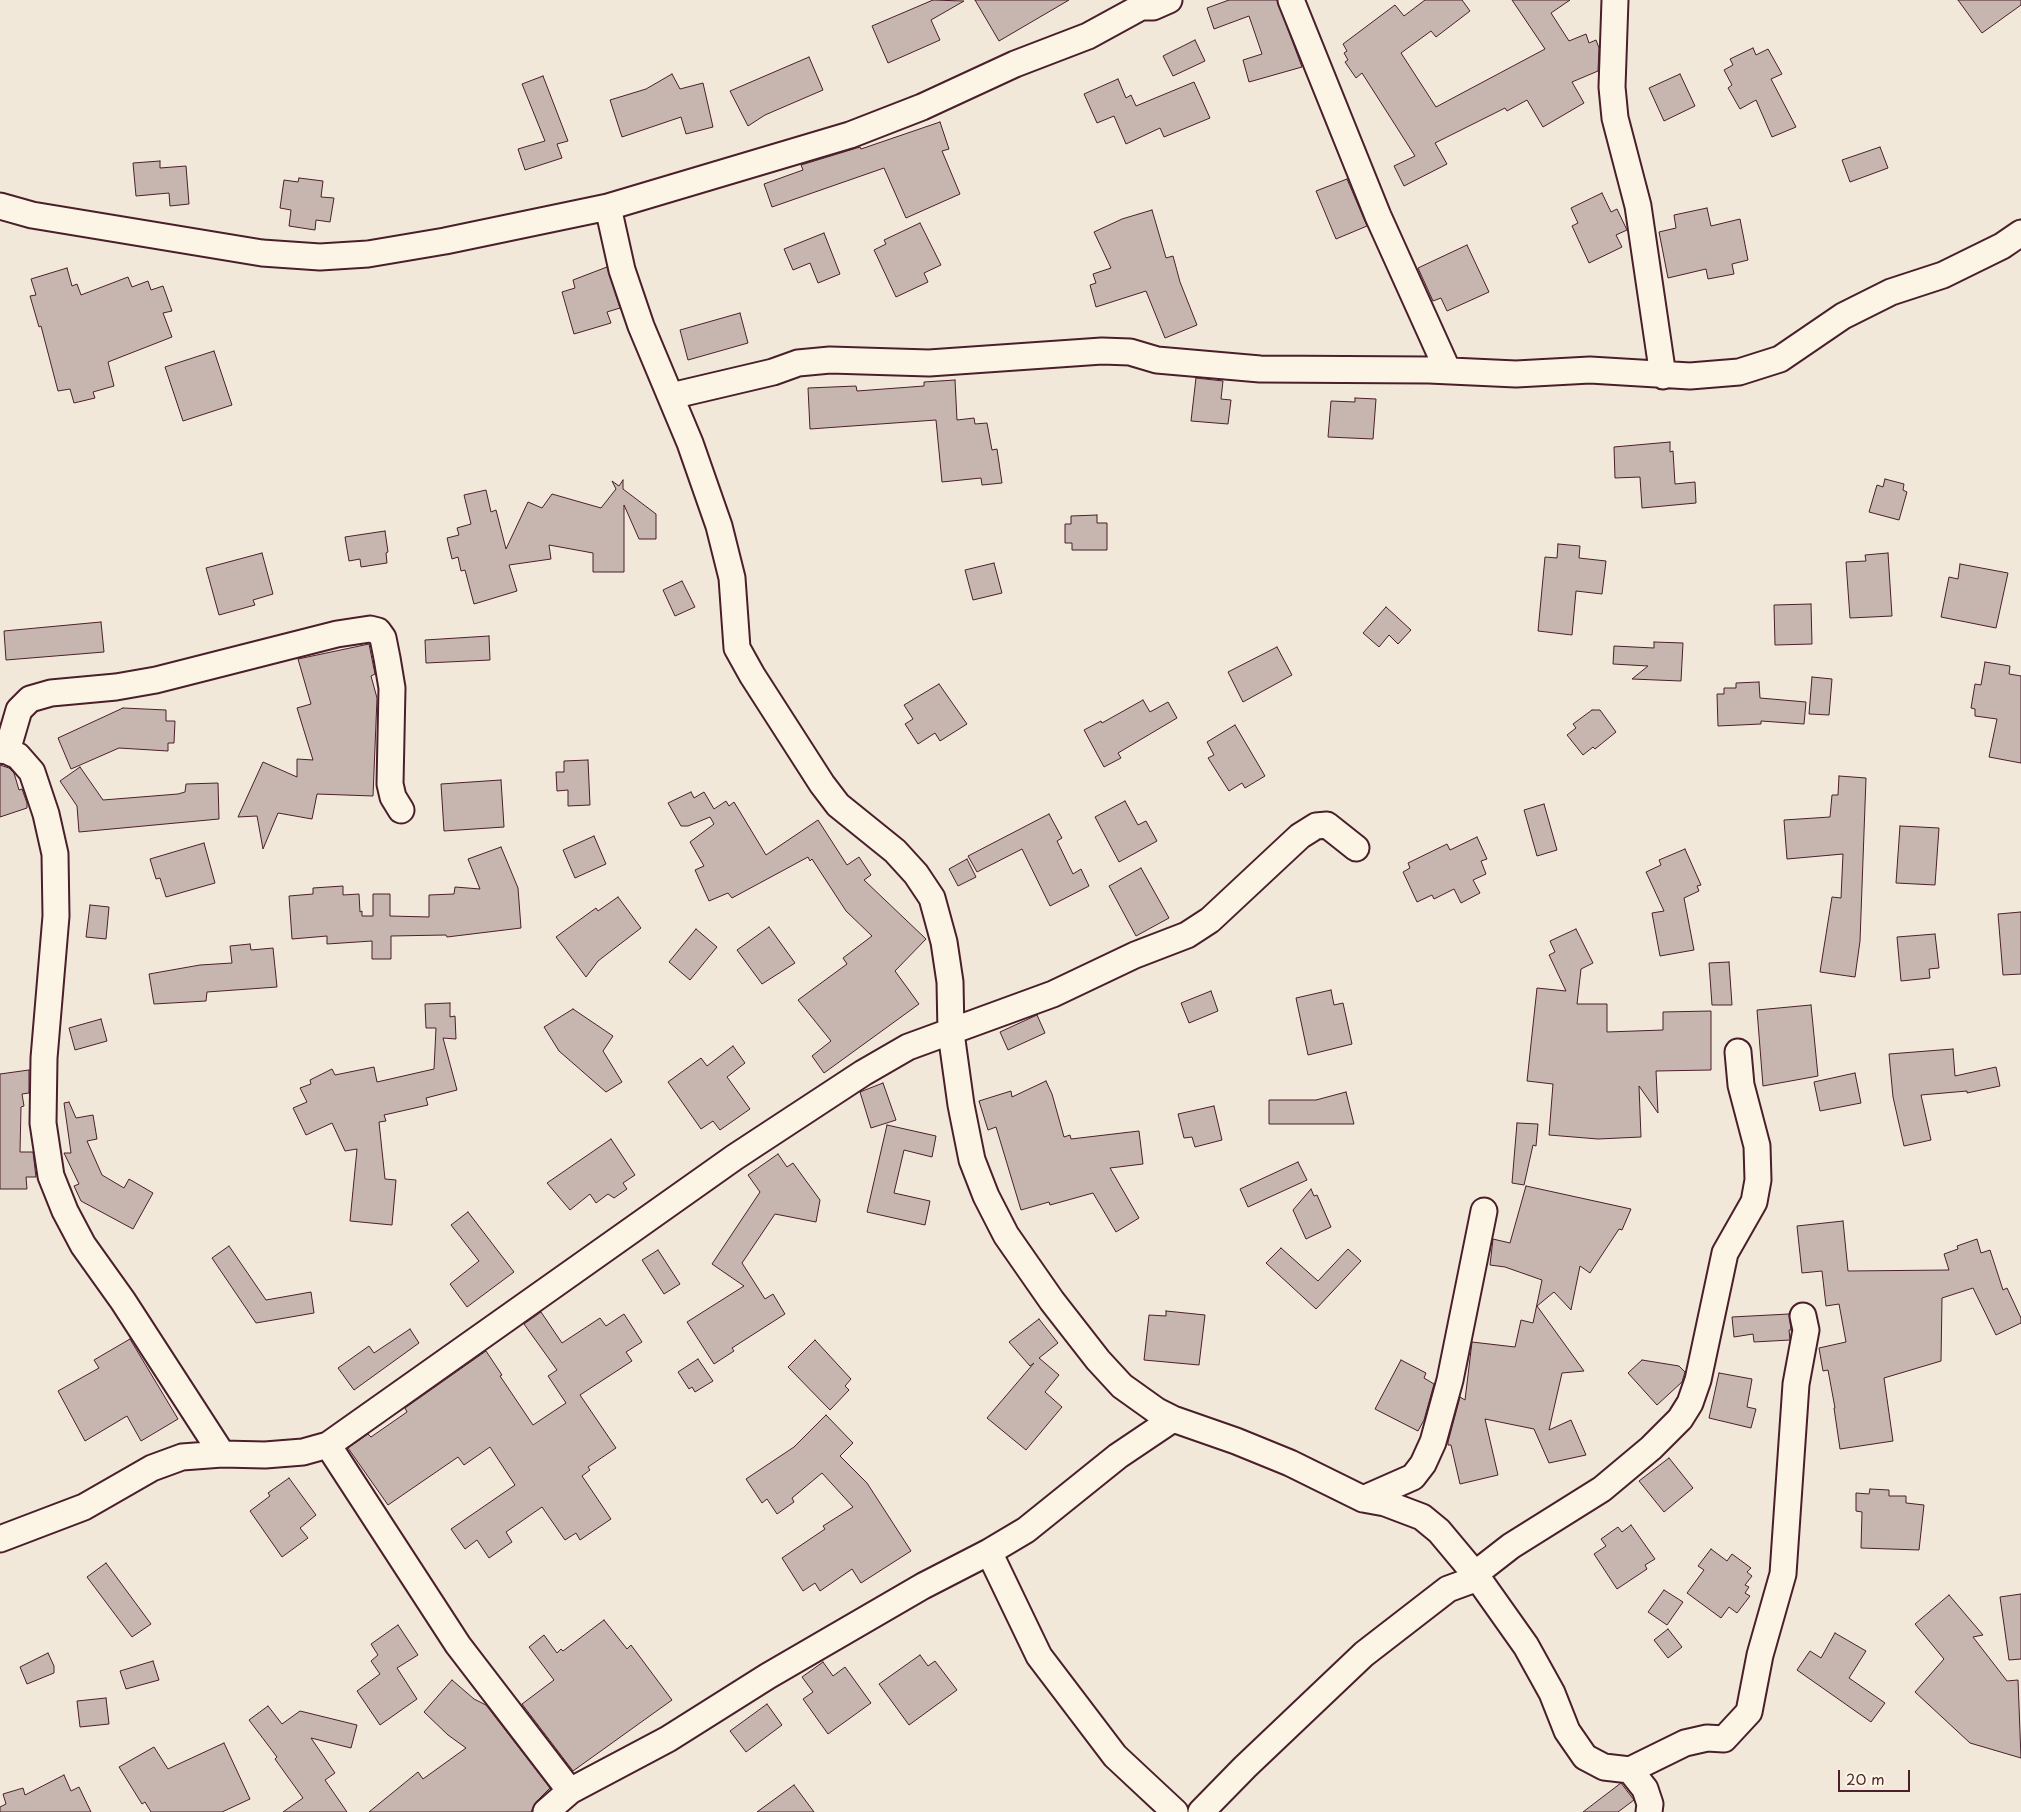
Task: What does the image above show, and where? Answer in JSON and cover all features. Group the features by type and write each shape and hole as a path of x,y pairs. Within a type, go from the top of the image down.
{"street":[{"path":"0,206 32,215 262,253 320,257 368,254 445,241 608,207 850,136 1015,64 1088,36 1141,7 1153,7 1170,0"},
{"path":"1291,0 1378,216 1448,371"},
{"path":"1615,0 1612,87 1615,118 1638,206 1663,376"},
{"path":"608,207 622,270 641,326 690,443 719,526 732,578 738,648 752,676 822,784 838,805 895,851 916,874 932,898 944,942 950,982 954,1067 972,1160 986,1196 1006,1235 1052,1301 1104,1367 1122,1386 1157,1412 1173,1419 1203,1428 1281,1460 1363,1499 1385,1504 1422,1517 1439,1530 1476,1576 1526,1646 1552,1693 1567,1731 1585,1757 1604,1767 1630,1770 1685,1743 1707,1738 1724,1739 1749,1712 1760,1655 1784,1574 1796,1384 1806,1330 1803,1316"},
{"path":"671,396 773,372 798,364 830,360 929,363 1102,351 1130,352 1157,360 1260,370 1448,371 1516,374 1590,370 1663,376 1739,372 1780,359 1843,316 1891,292 1943,275 2002,246 2021,233"},
{"path":"222,1454 123,1301 83,1245 65,1211 51,1176 43,1123 44,1067 56,916 55,854 46,814 32,772 18,756 4,751 20,710 30,699 51,693 116,687 156,680 337,634 370,629 378,631 383,638 387,658 392,688 390,784 393,797 401,810"},
{"path":"0,1539 84,1507 152,1468 182,1457 303,1452 328,1445 735,1157 847,1083 908,1047 951,1033 1053,994 1135,955 1187,935 1210,920 1300,836 1316,826 1327,826 1356,848"},
{"path":"1201,1812 1252,1760 1364,1654 1448,1589 1476,1576 1511,1546 1602,1489 1651,1448 1680,1419 1690,1403 1698,1380 1725,1254 1754,1202 1758,1180 1757,1146 1741,1085 1738,1052"},
{"path":"1363,1499 1413,1477 1426,1457 1450,1380 1484,1211"},
{"path":"551,1810 570,1791 668,1739 768,1676 923,1586 989,1552 1026,1530 1118,1456 1173,1419"},
{"path":"328,1445 458,1645 570,1791"},
{"path":"989,1552 1039,1656 1115,1756 1174,1812"},
{"path":"1630,1770 1645,1789 1650,1804 1649,1812"}],"building":[{"path":"933,0 964,1 931,20 940,40 888,63 872,26"},
{"path":"975,0 1069,0 999,41"},
{"path":"1229,0 1277,0 1302,67 1249,82 1243,60 1262,54 1249,16 1214,29 1207,8"},
{"path":"1425,0 1462,0 1470,11 1436,37 1431,31 1401,53 1436,107 1545,49 1512,0 1570,0 1551,13 1569,41 1586,34 1589,43 1596,40 1599,48 1598,71 1572,82 1584,103 1543,127 1527,100 1507,111 1505,108 1435,143 1447,164 1404,186 1394,166 1415,156 1362,73 1356,78 1345,62 1348,60 1344,53 1347,51 1343,44 1395,5 1404,16"},
{"path":"1958,0 2021,0 2021,5 1982,33"},
{"path":"1195,40 1205,61 1173,76 1163,56"},
{"path":"1753,48 1756,55 1768,49 1782,74 1771,79 1796,127 1772,137 1756,100 1740,109 1728,88 1732,85 1724,70 1733,65 1730,59"},
{"path":"809,57 823,90 765,115 748,126 730,91"},
{"path":"672,74 680,89 703,83 713,127 686,134 681,117 622,137 610,100 646,89"},
{"path":"1680,74 1695,106 1664,121 1649,88"},
{"path":"543,76 568,141 557,144 562,158 525,170 518,149 545,141 522,84"},
{"path":"1118,79 1126,98 1131,95 1136,106 1194,82 1210,118 1164,137 1160,128 1126,144 1114,116 1097,123 1084,94"},
{"path":"940,122 949,149 942,151 960,194 906,218 884,168 772,207 764,184 803,170 801,165 860,147 861,149"},
{"path":"1880,147 1888,168 1850,182 1842,160"},
{"path":"160,161 160,168 186,166 189,204 170,206 169,193 136,196 133,163"},
{"path":"299,178 323,181 321,197 334,198 330,222 316,220 315,230 289,226 291,210 280,208 284,180 298,182"},
{"path":"1347,179 1367,226 1336,239 1316,191"},
{"path":"1602,193 1611,212 1617,209 1627,230 1616,235 1622,247 1589,263 1572,226 1578,223 1571,208"},
{"path":"1707,208 1711,226 1740,219 1748,260 1732,264 1734,274 1708,279 1706,269 1668,278 1659,232 1676,228 1674,215"},
{"path":"1152,210 1166,258 1173,256 1180,282 1197,325 1165,338 1146,291 1096,307 1090,285 1096,283 1093,274 1111,268 1094,232 1122,219"},
{"path":"920,223 941,265 924,273 928,282 896,297 874,250 886,244 884,240"},
{"path":"824,233 840,274 818,283 810,263 793,270 784,249"},
{"path":"1467,245 1489,292 1447,311 1441,298 1433,301 1418,268"},
{"path":"607,267 620,308 607,312 611,323 574,334 562,292 575,288 573,280"},
{"path":"67,268 72,286 77,284 81,295 128,277 132,287 148,281 151,290 163,286 172,311 163,313 172,337 108,362 114,386 93,392 95,398 74,403 70,389 58,391 41,326 39,327 30,296 36,295 31,279"},
{"path":"740,313 748,343 688,360 680,330"},
{"path":"214,351 232,405 183,421 165,367"},
{"path":"1196,378 1223,381 1221,399 1231,400 1228,424 1191,421"},
{"path":"955,380 957,420 974,418 975,424 987,423 992,450 997,449 1002,483 982,485 981,478 942,482 936,420 810,429 808,388 856,386 857,391 924,386 924,382"},
{"path":"1355,398 1376,399 1373,439 1328,437 1331,401 1355,402"},
{"path":"1670,442 1670,452 1673,451 1675,484 1695,482 1696,503 1642,508 1640,477 1615,478 1614,447"},
{"path":"1885,479 1904,484 1903,490 1907,492 1899,520 1869,512 1877,485 1883,487"},
{"path":"623,480 623,489 656,514 656,539 639,539 624,505 624,572 593,572 593,553 549,545 551,559 509,565 517,591 474,604 465,570 461,571 458,557 452,559 447,538 459,535 457,528 471,524 464,495 486,490 491,512 496,510 506,549 528,502 542,508 552,494 601,508 616,489 612,481 619,486"},
{"path":"1097,515 1097,523 1107,523 1107,550 1072,550 1072,543 1065,543 1065,524 1071,524 1071,516"},
{"path":"385,531 388,552 386,553 387,563 361,567 360,559 349,561 345,537"},
{"path":"1558,544 1580,546 1579,558 1606,561 1602,594 1576,591 1572,635 1538,631 1545,557 1557,558"},
{"path":"262,553 273,594 253,600 255,605 219,615 206,568"},
{"path":"1888,553 1892,616 1850,618 1846,562 1866,561 1865,555"},
{"path":"994,563 1002,593 973,600 965,570"},
{"path":"1960,564 2008,573 1996,628 1941,617 1949,577 1958,579"},
{"path":"682,581 695,607 675,616 663,590"},
{"path":"1811,604 1812,644 1775,645 1774,605"},
{"path":"1386,607 1411,630 1398,644 1389,635 1379,647 1363,633"},
{"path":"101,622 104,652 6,660 4,631"},
{"path":"489,636 490,660 426,663 425,640"},
{"path":"1654,642 1683,643 1681,681 1632,679 1648,666 1613,664 1614,646 1654,648"},
{"path":"369,644 375,674 371,676 377,698 373,796 317,794 312,819 278,813 263,849 257,816 238,817 263,762 297,777 297,759 313,760 297,708 311,704 298,659"},
{"path":"1277,647 1292,675 1243,702 1228,672"},
{"path":"1985,662 2010,666 2009,674 2021,676 2021,763 1989,757 1997,719 1975,716 1975,709 1971,708 1975,684 1981,685"},
{"path":"1812,677 1832,679 1829,715 1809,714"},
{"path":"1759,682 1760,698 1806,702 1804,724 1761,721 1761,724 1718,726 1717,694 1724,694 1724,688 1736,688 1736,683"},
{"path":"939,684 967,724 940,741 935,733 918,744 905,724 913,719 904,705"},
{"path":"1143,700 1150,712 1168,702 1177,718 1118,753 1121,758 1104,767 1084,730 1101,721 1102,723"},
{"path":"123,708 166,710 166,721 175,721 174,743 168,743 168,751 119,748 71,769 58,738"},
{"path":"1592,710 1600,710 1616,732 1595,749 1593,747 1583,755 1567,735 1576,728 1573,724"},
{"path":"1235,725 1265,776 1245,788 1242,783 1229,791 1208,758 1214,755 1207,742"},
{"path":"588,760 590,805 568,806 568,790 557,791 556,772 564,772 564,761"},
{"path":"0,765 9,768 14,773 19,790 22,789 27,808 0,817"},
{"path":"80,767 103,800 178,794 185,792 186,784 218,783 219,819 79,832 77,806 60,781"},
{"path":"1839,776 1866,778 1860,941 1855,977 1820,972 1832,897 1841,898 1843,854 1787,859 1784,820 1830,817 1832,795 1838,795"},
{"path":"501,780 504,827 444,831 441,784"},
{"path":"691,792 694,798 704,792 714,809 726,801 729,806 734,802 766,855 818,820 847,865 859,857 871,875 864,880 926,939 895,971 919,1004 824,1073 812,1056 831,1041 798,1000 847,964 843,958 872,936 846,911 812,859 810,861 808,857 732,898 728,893 709,901 695,870 704,866 690,842 714,824 710,817 688,826 681,826 668,803"},
{"path":"1125,801 1138,825 1146,821 1157,841 1119,862 1095,817"},
{"path":"1544,804 1557,850 1537,856 1524,810"},
{"path":"1049,814 1062,838 1057,841 1073,874 1081,869 1089,886 1050,906 1022,849 977,872 968,856"},
{"path":"1900,826 1939,828 1935,885 1896,883"},
{"path":"594,836 606,864 575,878 563,850"},
{"path":"1477,837 1487,859 1481,861 1486,874 1473,880 1480,893 1461,903 1454,889 1434,899 1432,895 1417,902 1403,872 1410,868 1408,863 1447,844 1450,850"},
{"path":"204,843 215,883 166,897 160,878 156,879 150,859"},
{"path":"501,847 518,888 521,928 447,937 446,935 391,936 391,959 372,959 372,941 327,944 327,936 292,939 289,896 313,894 313,888 343,886 343,895 359,894 362,916 373,916 373,894 390,894 390,916 429,917 429,895 454,894 455,887 480,889 468,859"},
{"path":"1685,849 1701,885 1697,886 1699,891 1684,898 1694,950 1660,956 1652,913 1664,911 1646,872 1661,865 1659,860"},
{"path":"967,859 976,877 958,886 949,869"},
{"path":"1141,868 1169,918 1136,936 1109,886"},
{"path":"618,897 641,928 598,961 586,977 556,937 596,908 598,911"},
{"path":"90,905 109,907 106,939 86,937"},
{"path":"2021,912 2021,974 2003,975 1998,914"},
{"path":"769,927 795,963 762,984 737,950"},
{"path":"696,929 717,947 690,980 669,962"},
{"path":"1576,929 1593,963 1581,969 1577,1004 1607,1004 1607,1032 1663,1030 1663,1012 1711,1011 1711,1070 1656,1071 1658,1113 1639,1086 1641,1137 1598,1139 1549,1135 1553,1084 1527,1081 1537,988 1566,991 1549,955 1555,952 1550,941"},
{"path":"1935,934 1939,968 1929,969 1930,978 1901,981 1897,937"},
{"path":"250,944 251,950 273,948 277,987 207,992 206,1001 154,1004 149,974 200,965 232,963 230,946"},
{"path":"1729,962 1732,1005 1712,1005 1709,963"},
{"path":"1331,990 1334,1005 1343,1003 1352,1044 1308,1055 1296,998"},
{"path":"1211,991 1218,1011 1189,1023 1181,1003"},
{"path":"450,1003 450,1017 455,1016 456,1039 443,1038 457,1090 426,1098 428,1105 384,1115 386,1121 379,1122 385,1179 396,1180 392,1225 350,1221 357,1149 345,1151 332,1123 306,1135 293,1108 307,1102 300,1088 311,1084 310,1080 332,1069 335,1075 374,1067 377,1082 434,1069 436,1028 426,1028 425,1004"},
{"path":"1811,1005 1818,1076 1763,1086 1757,1010"},
{"path":"573,1009 613,1036 603,1051 622,1082 606,1092 559,1051 544,1027"},
{"path":"1037,1015 1045,1033 1008,1050 1000,1032"},
{"path":"101,1019 107,1041 75,1050 69,1028"},
{"path":"733,1046 745,1063 727,1077 750,1109 720,1130 713,1121 701,1129 668,1082 701,1058 707,1066"},
{"path":"1953,1049 1955,1076 1996,1067 2000,1086 1967,1093 1967,1091 1921,1095 1931,1140 1904,1146 1893,1097 1889,1054"},
{"path":"29,1070 29,1093 22,1094 24,1106 21,1107 20,1152 33,1152 36,1177 26,1177 27,1189 0,1189 0,1074"},
{"path":"1855,1073 1861,1103 1820,1111 1814,1082"},
{"path":"1046,1081 1052,1094 1064,1137 1070,1135 1071,1139 1139,1131 1143,1164 1110,1168 1139,1218 1116,1232 1093,1193 1050,1205 1049,1202 1021,1210 996,1127 988,1130 979,1101 1011,1091 1012,1097"},
{"path":"883,1083 896,1120 871,1128 860,1092"},
{"path":"1346,1092 1354,1124 1269,1124 1269,1100 1316,1100"},
{"path":"69,1102 76,1118 93,1115 97,1139 87,1141 102,1175 124,1188 129,1179 153,1193 133,1229 81,1201 74,1186 79,1184 64,1153 71,1153 64,1103"},
{"path":"1214,1106 1222,1140 1195,1147 1192,1137 1184,1138 1178,1114"},
{"path":"1517,1123 1538,1124 1536,1146 1533,1145 1524,1185 1512,1183"},
{"path":"887,1125 936,1136 932,1157 904,1150 894,1193 930,1201 925,1225 867,1212"},
{"path":"611,1139 635,1175 623,1183 627,1189 614,1198 608,1194 596,1203 590,1194 570,1210 547,1183"},
{"path":"778,1154 787,1167 793,1163 820,1200 816,1222 775,1214 742,1263 765,1299 773,1294 785,1314 732,1348 734,1351 714,1364 687,1322 744,1286 712,1264 760,1192 748,1175"},
{"path":"1298,1162 1307,1180 1248,1207 1240,1189"},
{"path":"1526,1186 1631,1209 1622,1230 1619,1229 1590,1273 1580,1266 1571,1310 1554,1292 1537,1306 1584,1371 1562,1373 1549,1430 1571,1420 1586,1455 1549,1463 1534,1429 1485,1419 1498,1475 1460,1484 1451,1445 1448,1445 1448,1442 1460,1397 1465,1400 1472,1342 1515,1347 1521,1320 1533,1323 1542,1280 1505,1267 1490,1265 1493,1239 1510,1243"},
{"path":"1311,1189 1314,1196 1317,1195 1331,1227 1306,1239 1293,1210"},
{"path":"468,1212 514,1272 467,1307 450,1284 479,1261 451,1225"},
{"path":"1843,1221 1848,1271 1949,1270 1944,1254 1958,1249 1957,1246 1977,1239 1981,1253 1990,1250 2003,1290 2007,1288 2021,1318 2021,1323 1996,1335 1973,1288 1942,1298 1941,1361 1884,1378 1893,1441 1840,1449 1828,1370 1823,1371 1819,1348 1846,1342 1839,1304 1826,1306 1822,1271 1802,1273 1797,1226"},
{"path":"229,1246 266,1300 311,1292 314,1313 256,1323 212,1258"},
{"path":"1281,1248 1318,1281 1348,1249 1361,1261 1316,1309 1266,1263"},
{"path":"658,1250 680,1284 664,1294 642,1260"},
{"path":"1166,1311 1205,1315 1199,1365 1144,1360 1149,1315 1166,1316"},
{"path":"541,1312 562,1343 600,1318 606,1326 624,1314 642,1342 626,1352 632,1361 580,1395 616,1448 588,1467 590,1470 582,1476 611,1519 580,1540 576,1533 565,1540 542,1507 506,1532 512,1542 489,1558 477,1540 465,1549 451,1529 515,1485 490,1447 464,1465 458,1457 388,1505 348,1448 368,1434 371,1437 407,1412 405,1408 486,1351 502,1375 500,1376 533,1425 566,1403 548,1376 557,1370 524,1324"},
{"path":"1789,1314 1790,1340 1754,1342 1753,1334 1734,1337 1732,1317"},
{"path":"1039,1319 1058,1343 1039,1358 1059,1375 1045,1392 1062,1407 1026,1450 987,1418 1034,1363 1030,1366 1009,1342"},
{"path":"410,1329 419,1343 354,1390 338,1368 369,1346 374,1353"},
{"path":"130,1339 178,1419 141,1441 127,1416 85,1441 58,1391 99,1368 94,1360"},
{"path":"815,1340 851,1379 845,1386 849,1390 830,1410 788,1367"},
{"path":"698,1359 713,1381 695,1392 692,1387 689,1389 678,1372"},
{"path":"1401,1360 1426,1373 1424,1378 1434,1384 1424,1420 1418,1431 1375,1409"},
{"path":"1642,1360 1679,1366 1685,1372 1682,1382 1657,1405 1628,1373"},
{"path":"1719,1373 1752,1379 1747,1407 1756,1409 1751,1428 1709,1418"},
{"path":"826,1415 853,1443 840,1456 867,1483 911,1551 861,1583 852,1569 820,1591 815,1583 803,1591 782,1558 825,1529 823,1526 853,1507 822,1473 792,1498 794,1502 777,1514 767,1499 762,1503 746,1479 794,1447"},
{"path":"1669,1458 1693,1488 1664,1512 1639,1481"},
{"path":"289,1478 316,1515 300,1528 308,1538 282,1557 250,1511 270,1496 268,1493"},
{"path":"1870,1489 1889,1490 1889,1496 1906,1496 1906,1503 1924,1505 1919,1550 1861,1548 1862,1512 1856,1511 1856,1493 1869,1494"},
{"path":"1631,1525 1655,1559 1645,1565 1647,1569 1617,1589 1594,1554 1606,1546 1601,1539 1618,1527 1622,1532"},
{"path":"1711,1549 1727,1561 1732,1554 1751,1568 1747,1572 1752,1576 1745,1585 1749,1587 1745,1593 1750,1596 1737,1613 1729,1607 1721,1618 1687,1593 1704,1570 1698,1566"},
{"path":"106,1563 151,1624 132,1637 87,1577"},
{"path":"1664,1590 1683,1602 1667,1625 1648,1612"},
{"path":"2021,1594 2021,1659 2009,1660 2000,1597"},
{"path":"1949,1595 1983,1635 1973,1637 2007,1681 2018,1680 2021,1758 1970,1743 1915,1692 1944,1659 1915,1624"},
{"path":"604,1620 627,1649 631,1645 672,1700 573,1771 522,1704 554,1680 529,1647 544,1635 557,1653 561,1649 563,1651"},
{"path":"398,1625 418,1655 397,1668 417,1699 380,1725 357,1691 380,1674 371,1661 378,1655 371,1644"},
{"path":"1668,1629 1682,1647 1668,1658 1654,1640"},
{"path":"1835,1633 1866,1651 1849,1678 1885,1703 1871,1722 1797,1670 1810,1651 1821,1658"},
{"path":"48,1653 54,1666 54,1673 27,1684 20,1667"},
{"path":"920,1655 928,1666 935,1661 957,1690 909,1725 879,1684"},
{"path":"153,1661 159,1680 126,1689 120,1671"},
{"path":"823,1662 833,1676 845,1667 871,1703 828,1734 803,1699 813,1692 802,1677"},
{"path":"452,1680 474,1699 486,1705 550,1788 536,1802 531,1812 369,1812 418,1772 423,1779 466,1748 448,1735 424,1712"},
{"path":"106,1698 109,1724 80,1727 77,1701"},
{"path":"767,1704 782,1725 746,1752 730,1731"},
{"path":"268,1706 282,1724 300,1711 357,1725 351,1748 311,1738 335,1773 325,1780 347,1812 283,1812 303,1798 275,1759 277,1757 249,1720"},
{"path":"224,1743 250,1799 222,1812 151,1812 145,1802 142,1804 119,1767 154,1747 168,1769"},
{"path":"64,1775 71,1791 79,1787 91,1812 0,1812 0,1807 6,1804 3,1794 23,1788 25,1795"},
{"path":"1621,1783 1634,1800 1618,1812 1583,1812"},
{"path":"794,1785 814,1812 757,1812"}]}
